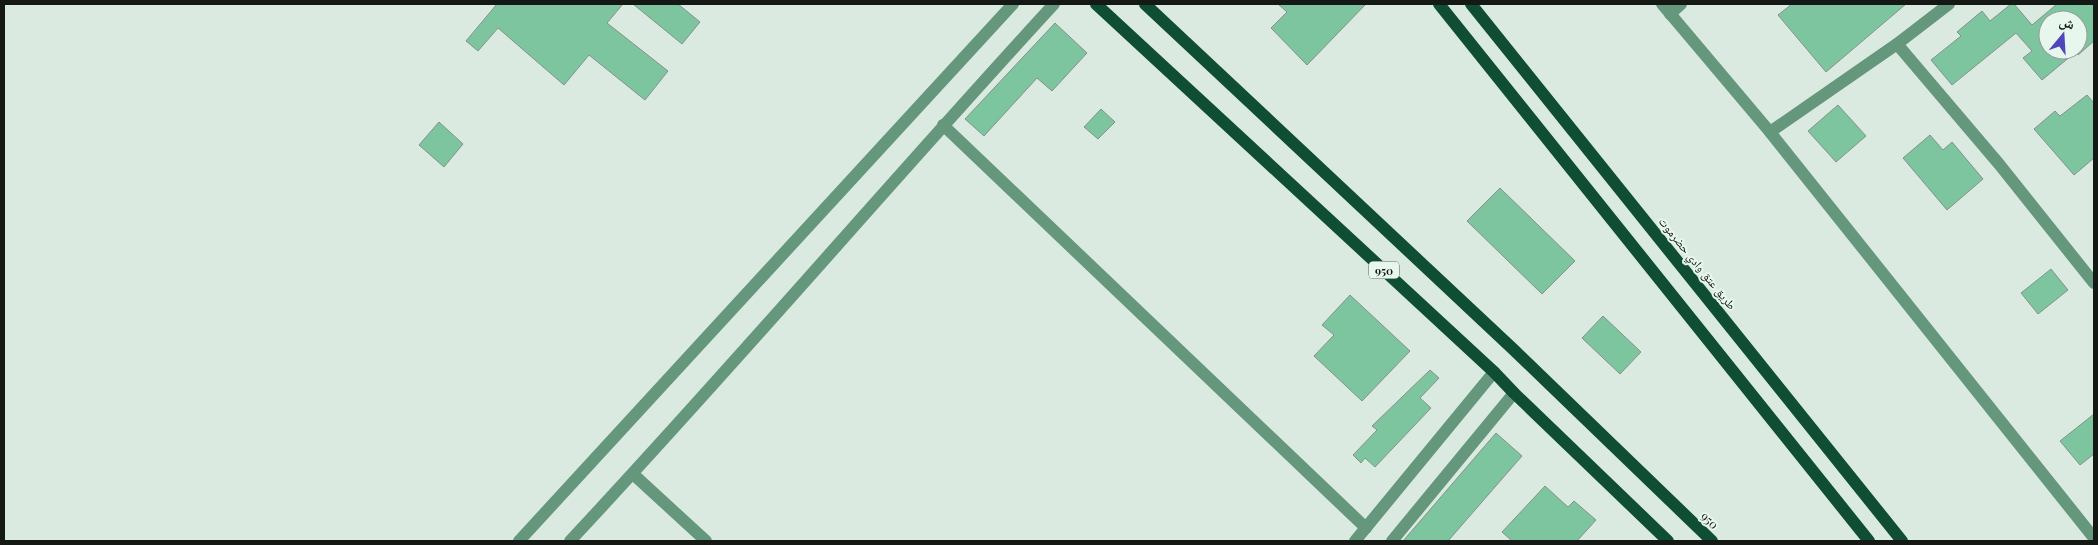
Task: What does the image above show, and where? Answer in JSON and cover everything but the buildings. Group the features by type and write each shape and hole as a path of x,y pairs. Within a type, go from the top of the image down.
{"main road":[{"name":"950","path":"1096,4 1494,372 1514,394 1668,541"},
{"name":"950","path":"1145,4 1514,350 1712,541"},
{"path":"1439,4 1869,541"},
{"name":"طريق عتق وادي حضرموت","path":"1471,4 1902,541"}],"street":[{"path":"519,541 1013,4"},
{"path":"570,541 633,474 943,125 1054,4"},
{"path":"1662,4 1770,132 2094,538"},
{"path":"1670,14 1681,4"},
{"path":"1770,132 1897,44 1949,4"},
{"path":"1897,44 2092,276"},
{"path":"943,125 1366,528"},
{"path":"1355,541 1494,372"},
{"path":"1392,541 1514,394"},
{"path":"633,474 706,541"}]}
